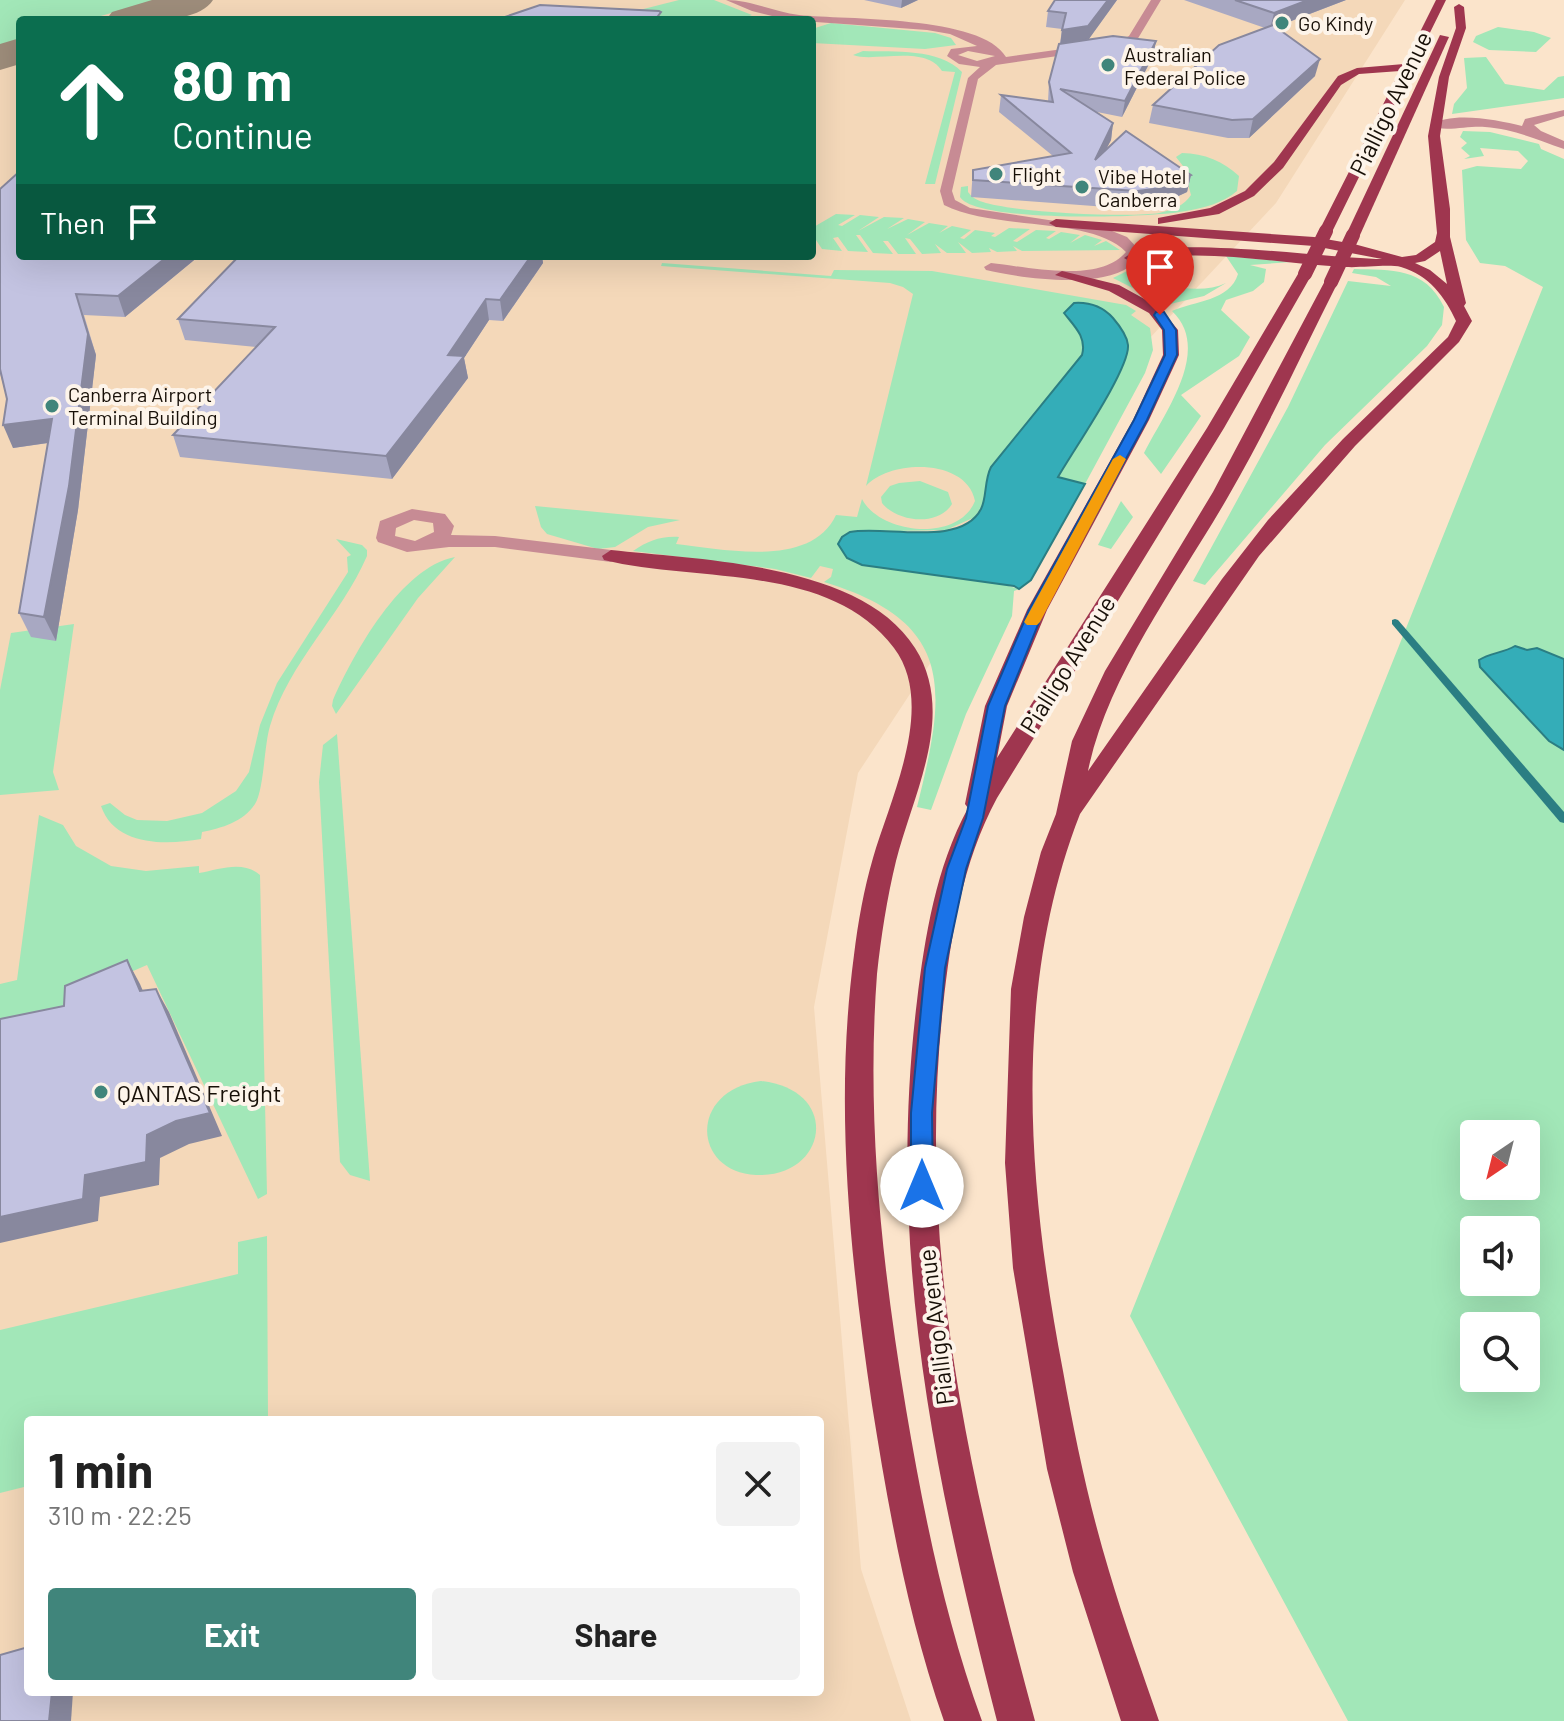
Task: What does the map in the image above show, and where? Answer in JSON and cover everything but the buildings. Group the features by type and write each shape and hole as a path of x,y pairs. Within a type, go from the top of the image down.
{"main road":[{"name":"Pialligo Avenue","path":"1016,1721 962,1498 937,1370 923,1217 922,1113 930,1000 942,926 975,818 1100,611 1247,380 1305,274 1441,0"},
{"name":"Pialligo Avenue","path":"1140,1721 1091,1572 1064,1469 1028,1268 1020,1163 1020,1071 1024,989 1036,917 1053,852 1068,814 1083,741 1115,671 1222,492 1303,341 1461,4"},
{"path":"1068,814 1124,741 1164,676 1251,554 1337,456 1454,339 1464,321 1443,235 1434,149 1449,59 1462,30 1461,4"},
{"path":"1056,223 1165,221 1211,213 1237,204 1257,189 1343,77 1408,66"},
{"path":"1056,223 1310,242 1363,251 1401,262 1438,281 1461,308"},
{"path":"1131,258 1154,251 1200,249 1346,264 1401,262 1431,251 1441,244 1443,235"},
{"path":"975,818 996,706 1019,651 1037,610 1141,420 1171,355 1170,330 1154,310 1103,284 1062,275"},
{"path":"611,556 764,576 823,590 863,607 881,620 895,632 916,668 923,706 919,735 884,862 864,977 858,1097 862,1184 881,1360 913,1549 934,1636 963,1721"}],"street":[{"path":"731,0 783,16"},
{"path":"959,55 1058,52 1128,42 1156,0"},
{"path":"746,6 765,16"},
{"path":"816,19 945,31 1010,48 1076,50"},
{"path":"816,22 838,21"},
{"path":"945,31 963,44 959,55"},
{"path":"945,31 973,39 993,56"},
{"path":"959,55 973,78"},
{"path":"991,267 1062,275 1106,271 1131,258 1133,249 1124,241 1056,223 970,212 949,202 946,191 973,78 993,56"},
{"path":"1564,113 1529,121 1528,126 1564,145"},
{"path":"1436,125 1474,123 1535,131"},
{"path":"428,544 476,541 611,556"}],"shaded area":[{"path":"0,0 1405,0 1276,203 1062,432 956,624 858,773 814,1007 861,1569 911,1721 0,1721"}],"green space":[{"path":"0,0 156,0 101,16 16,16 16,40 0,45"},
{"path":"679,0 714,0 752,15 749,16 616,16"},
{"path":"831,23 935,33 951,38 956,45 925,49 816,43 816,28"},
{"path":"1498,27 1534,32 1551,38 1536,52 1489,50 1473,42 1476,36"},
{"path":"863,51 929,55 952,64 962,72 935,184 925,184 955,72 942,71 924,58 912,56 853,55"},
{"path":"1486,57 1505,84 1544,90 1558,77 1564,76 1564,98 1452,114 1454,104 1467,88 1464,58"},
{"path":"1463,131 1490,132 1539,144 1541,149 1564,159 1564,1721 1348,1721 1130,1316 1543,287 1505,266 1480,263 1466,240 1462,170 1477,166 1521,169 1528,161 1518,151 1480,148 1484,156 1464,159 1470,156 1461,148 1467,143 1460,137"},
{"path":"1182,153 1213,159 1227,166 1239,176 1237,191 1219,202 1193,210 1167,213 1104,217 997,211 973,205 960,197 961,187 968,186 968,192 978,200 1018,209 1098,214 1159,213 1177,207 1191,195 1183,166 1176,157"},
{"path":"836,214 855,215 838,225 842,226 860,215 879,217 858,231 884,217 904,218 887,229 908,219 925,222 907,235 929,223 948,226 939,233 952,226 971,230 960,238 964,239 975,230 995,233 991,236 995,237 1009,228 1030,229 1013,241 1017,242 1036,230 1056,231 1046,238 1061,232 1080,235 1070,243 1085,235 1102,240 1094,246 1106,241 1120,250 1022,251 1013,246 1017,251 997,252 989,248 991,252 972,253 958,242 966,253 947,253 935,244 941,253 922,254 910,239 905,238 916,254 898,254 888,241 883,241 893,254 873,253 860,235 856,235 868,252 848,251 838,237 833,238 842,251 822,249 816,240 816,226"},
{"path":"1226,256 1291,262 1250,265 1266,269 1264,282 1253,291 1226,300 1221,310 1250,337 1239,356 1181,395 1201,416 1161,474 1144,453 1181,382 1186,363 1188,344 1183,327 1172,311 1219,295 1234,283 1238,274"},
{"path":"662,263 831,276 834,270 932,271 1126,305 1136,311 1131,315 1150,328 1153,350 1145,373 1085,484 1058,478 1119,376 1128,344 1123,330 1107,312 1093,305 1078,303 1072,304 1064,314 1081,338 1082,355 991,467 983,504 975,517 946,530 850,532 842,537 1019,589 1014,591 1012,616 966,714 931,810 917,807 933,730 935,697 932,667 920,641 899,618 868,599 824,582 831,577 833,569 820,566 811,578 775,569 633,551 654,540 672,537 679,537 676,544 717,549 764,552 787,549 807,543 824,532 836,515 857,517 862,499 871,511 885,520 919,529 953,523 966,514 975,501 969,487 943,470 926,467 892,471 866,486 913,294 890,283 661,266"},
{"path":"1354,269 1406,273 1427,284 1444,307 1442,325 1427,346 1325,445 1205,585 1193,581 1288,407 1348,281 1391,286 1376,277 1352,273"},
{"path":"1129,270 1176,287 1202,289 1226,283 1204,296 1166,305 1113,278"},
{"path":"920,481 948,492 952,504 946,511 928,519 907,518 882,503 881,497 890,486"},
{"path":"1121,501 1133,517 1111,549 1098,545"},
{"path":"535,506 680,520 648,527 615,547 598,549 547,534 541,527"},
{"path":"336,539 362,545 367,550 367,556 279,703 270,726 255,804 238,820 202,832 201,839 158,842 130,836 118,829 101,806 110,803 137,820 167,821 202,813 236,791 249,772 260,725 277,683 348,572 347,557 351,555"},
{"path":"455,557 418,598 336,714 333,700 353,659 382,615 416,577 435,564"},
{"path":"74,624 53,772 59,790 0,795 0,690 11,633"},
{"path":"337,734 370,1181 350,1175 340,1162 319,782 323,745"},
{"path":"39,815 63,825 76,846 111,866 146,871 199,866 199,873 239,867 260,875 267,1194 258,1199 147,965 75,996 72,1027 0,1042 0,984 17,980"},
{"path":"761,1081 787,1088 805,1100 814,1115 816,1132 811,1149 799,1163 780,1172 756,1175 735,1170 720,1160 710,1146 707,1130 710,1114 720,1099 737,1088"},
{"path":"267,1236 268,1416 24,1416 24,1487 0,1493 0,1330 238,1274 238,1242"}],"water":[{"path":"1074,303 1085,303 1104,310 1122,330 1128,345 1126,357 1110,391 1058,477 1085,484 1031,580 1019,589 862,565 847,558 838,544 850,532 940,532 971,521 983,504 991,467 1082,355 1081,337 1064,313"},
{"path":"1515,646 1527,650 1537,648 1564,659 1564,750 1549,741 1480,667 1479,660"}],"waterway":[{"path":"1395,622 1564,819"}],"taxiway":[{"path":"140,16 194,0"},
{"path":"0,57 16,52"}],"slow traffic":[{"path":"1032,622 1120,459"}],"place":[{"name":"Go Kindy","path":"1282,23"},
{"name":"Australian Federal Police","path":"1108,65"},
{"name":"Flight","path":"996,174"},
{"name":"Vibe Hotel Canberra","path":"1082,187"},
{"name":"Canberra Airport Terminal Building","path":"52,406"},
{"name":"QANTAS Freight","path":"101,1092"}],"route":[{"path":"922,1186 922,1113 928,1016 935,968 957,869 975,818 996,706 1037,610 1141,420 1171,355 1170,330 1160,315"}]}
